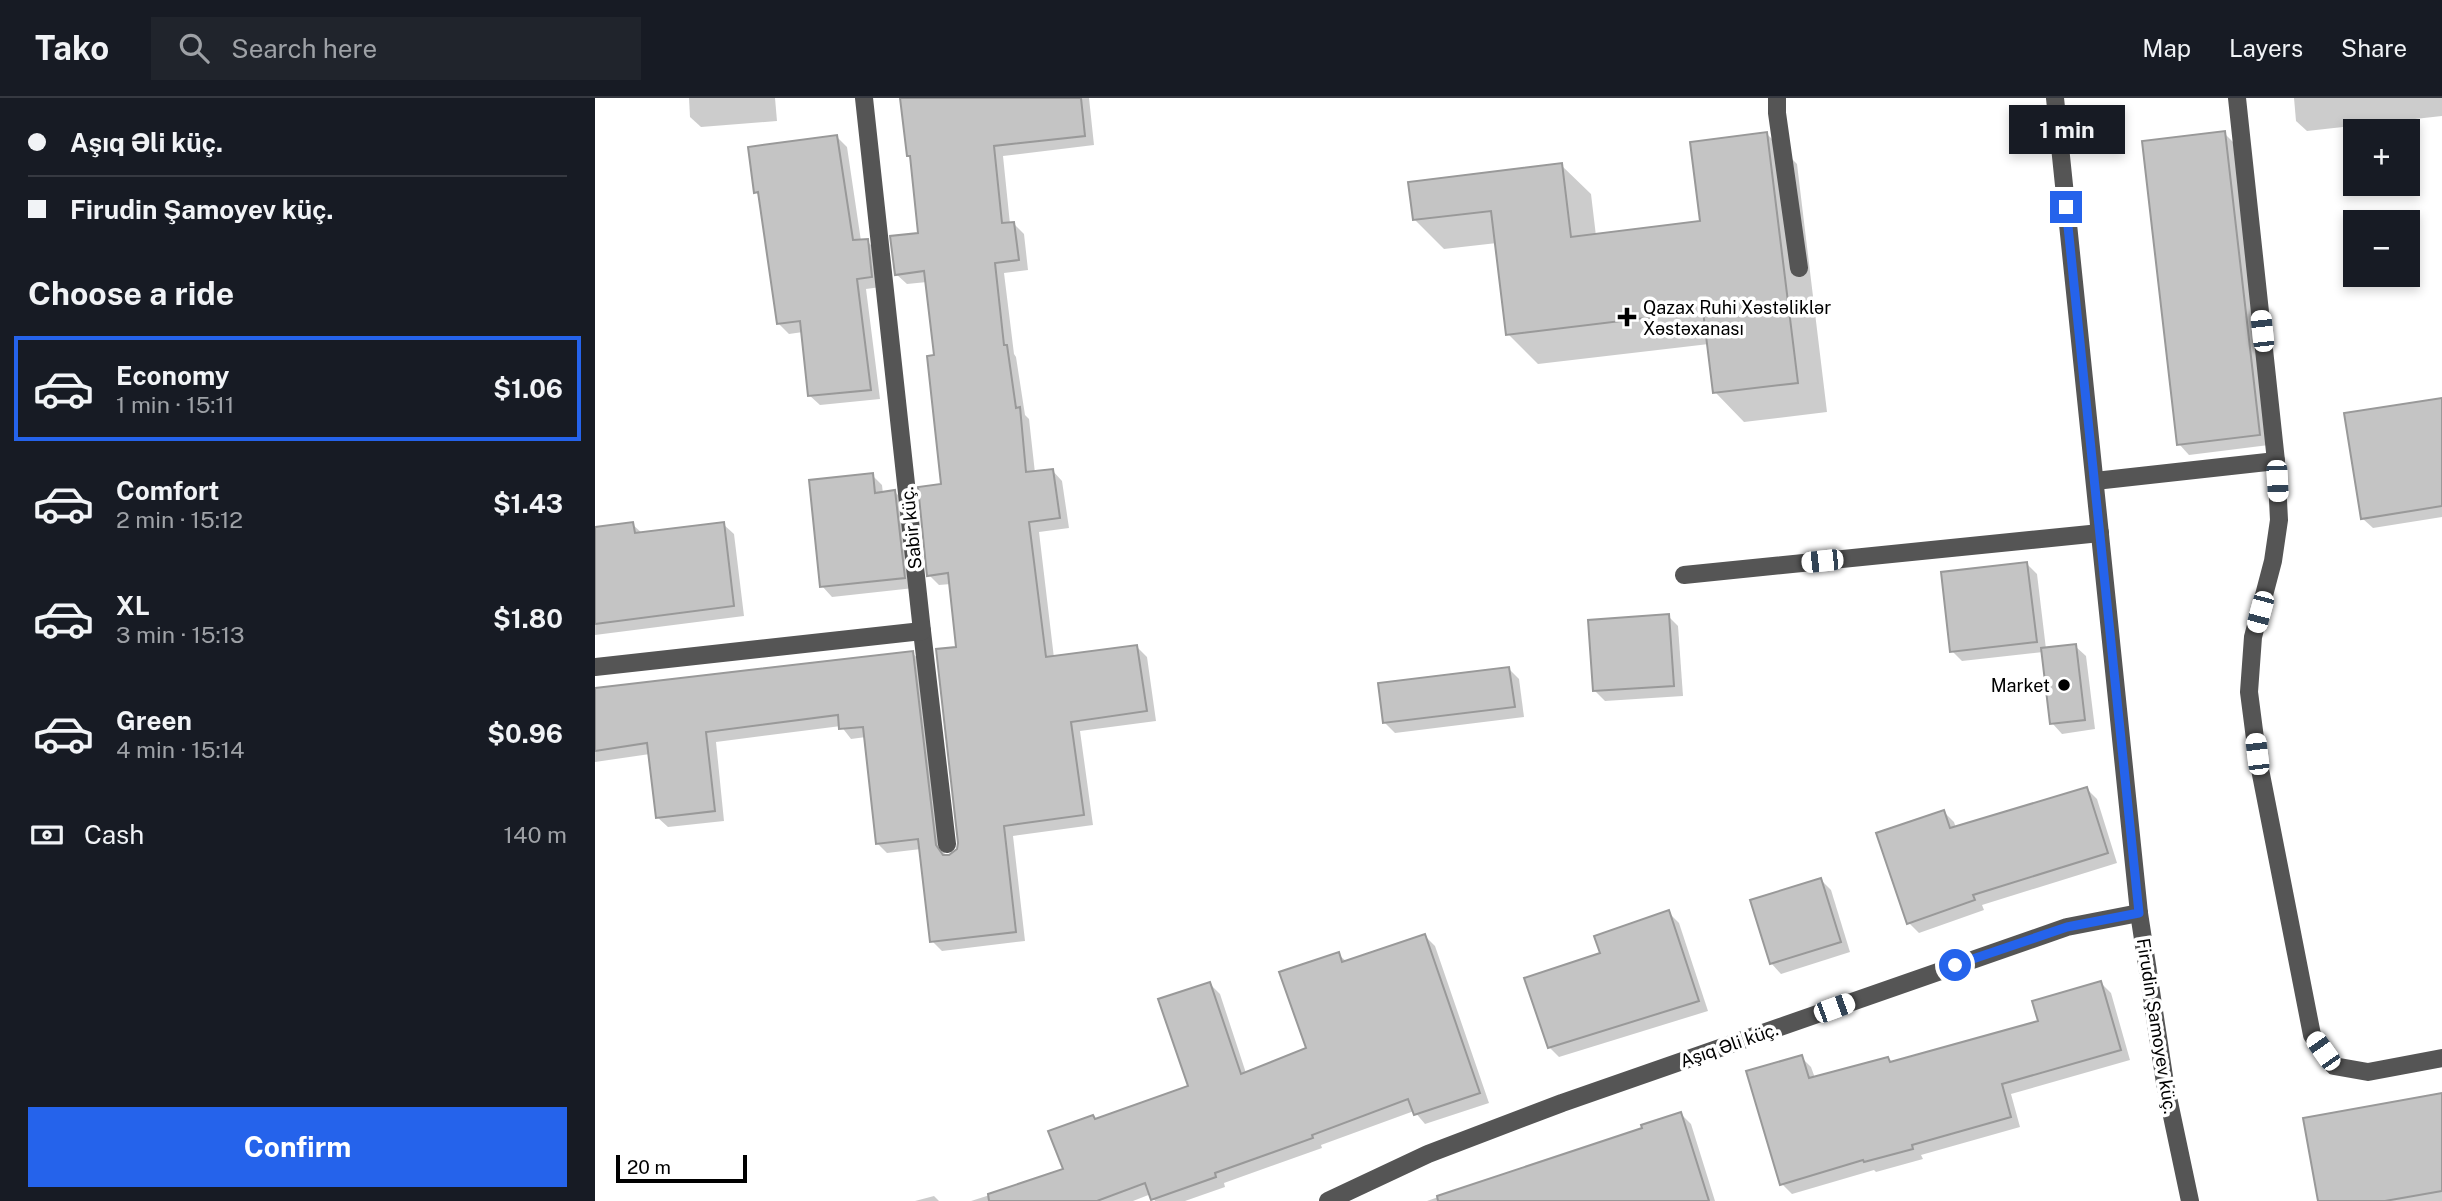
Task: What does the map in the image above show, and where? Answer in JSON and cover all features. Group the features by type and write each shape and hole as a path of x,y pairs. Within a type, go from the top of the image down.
{"street":[{"name":"Sabir küç.","path":"864,98 947,844"},
{"path":"1777,98 1799,268"},
{"name":"Firudin Şamoyev küç.","path":"2055,98 2139,913 2165,1083 2190,1201"},
{"path":"2237,98 2276,461 2279,520 2273,561 2253,638 2249,692 2257,754 2312,1035 2334,1066 2368,1072 2442,1058"},
{"path":"2095,481 2276,461"},
{"path":"1684,575 2100,533"},
{"path":"595,667 922,631"},
{"name":"Aşıq Əli küç.","path":"1328,1201 1428,1154 1562,1103 2067,927 2139,913"}],"building":[{"path":"900,98 1081,98 1085,136 994,146 1002,223 1014,222 1019,260 995,263 1004,345 1007,345 1016,408 1020,407 1026,472 1053,469 1060,518 1029,522 1046,657 1137,645 1147,711 1071,722 1084,815 1004,826 1016,932 930,942 918,839 876,844 863,727 839,729 838,715 706,732 715,811 656,818 647,743 595,751 595,688 913,651 936,845 943,855 949,855 957,849 936,649 956,647 948,573 927,576 918,487 941,484 927,356 934,355 924,271 895,275 890,236 918,233 910,156 907,156"},
{"path":"2225,131 2260,435 2177,445 2142,141"},
{"path":"1767,132 1798,383 1713,393 1703,311 1506,335 1491,211 1413,220 1408,182 1562,163 1571,237 1700,221 1690,142"},
{"path":"837,135 853,240 868,239 872,277 857,279 871,390 808,396 800,321 777,324 758,192 754,193 748,147"},
{"path":"2442,398 2442,506 2361,519 2344,413"},
{"path":"873,473 875,493 895,490 905,578 820,587 809,480"},
{"path":"633,522 635,533 724,522 734,606 595,624 595,527"},
{"path":"2027,562 2037,642 1950,652 1941,572"},
{"path":"1669,614 1674,686 1593,691 1588,620"},
{"path":"2076,644 2085,720 2050,724 2041,648"},
{"path":"1509,667 1515,707 1383,723 1378,683"},
{"path":"2087,787 2108,853 1973,895 1975,900 1907,924 1876,833 1944,810 1950,828"},
{"path":"1821,878 1841,942 1770,964 1750,900"},
{"path":"1669,910 1699,1001 1548,1048 1524,978 1600,953 1594,936"},
{"path":"1425,934 1480,1093 1414,1115 1408,1099 1312,1135 1313,1138 1215,1173 1216,1177 1151,1200 1145,1183 1097,1201 989,1201 988,1194 1063,1169 1048,1131 1093,1115 1095,1119 1188,1086 1158,999 1210,982 1241,1074 1306,1048 1279,972 1339,952 1342,962"},
{"path":"2101,981 2121,1050 2002,1084 2011,1117 1912,1145 1913,1149 1864,1162 1863,1160 1780,1185 1746,1071 1802,1055 1809,1078 1888,1057 1890,1062 2038,1021 2032,1001"},
{"path":"2442,1093 2442,1191 2385,1201 2318,1201 2303,1118"},
{"path":"1681,1112 1709,1201 1438,1201 1437,1196 1642,1128 1641,1125"}],"place":[{"name":"Qazax Ruhi Xəstəliklər Xəstəxanası","path":"1627,317"},
{"name":"Market","path":"2064,685"}],"route":[{"path":"1955,965 2067,927 2139,913 2066,207"}]}
